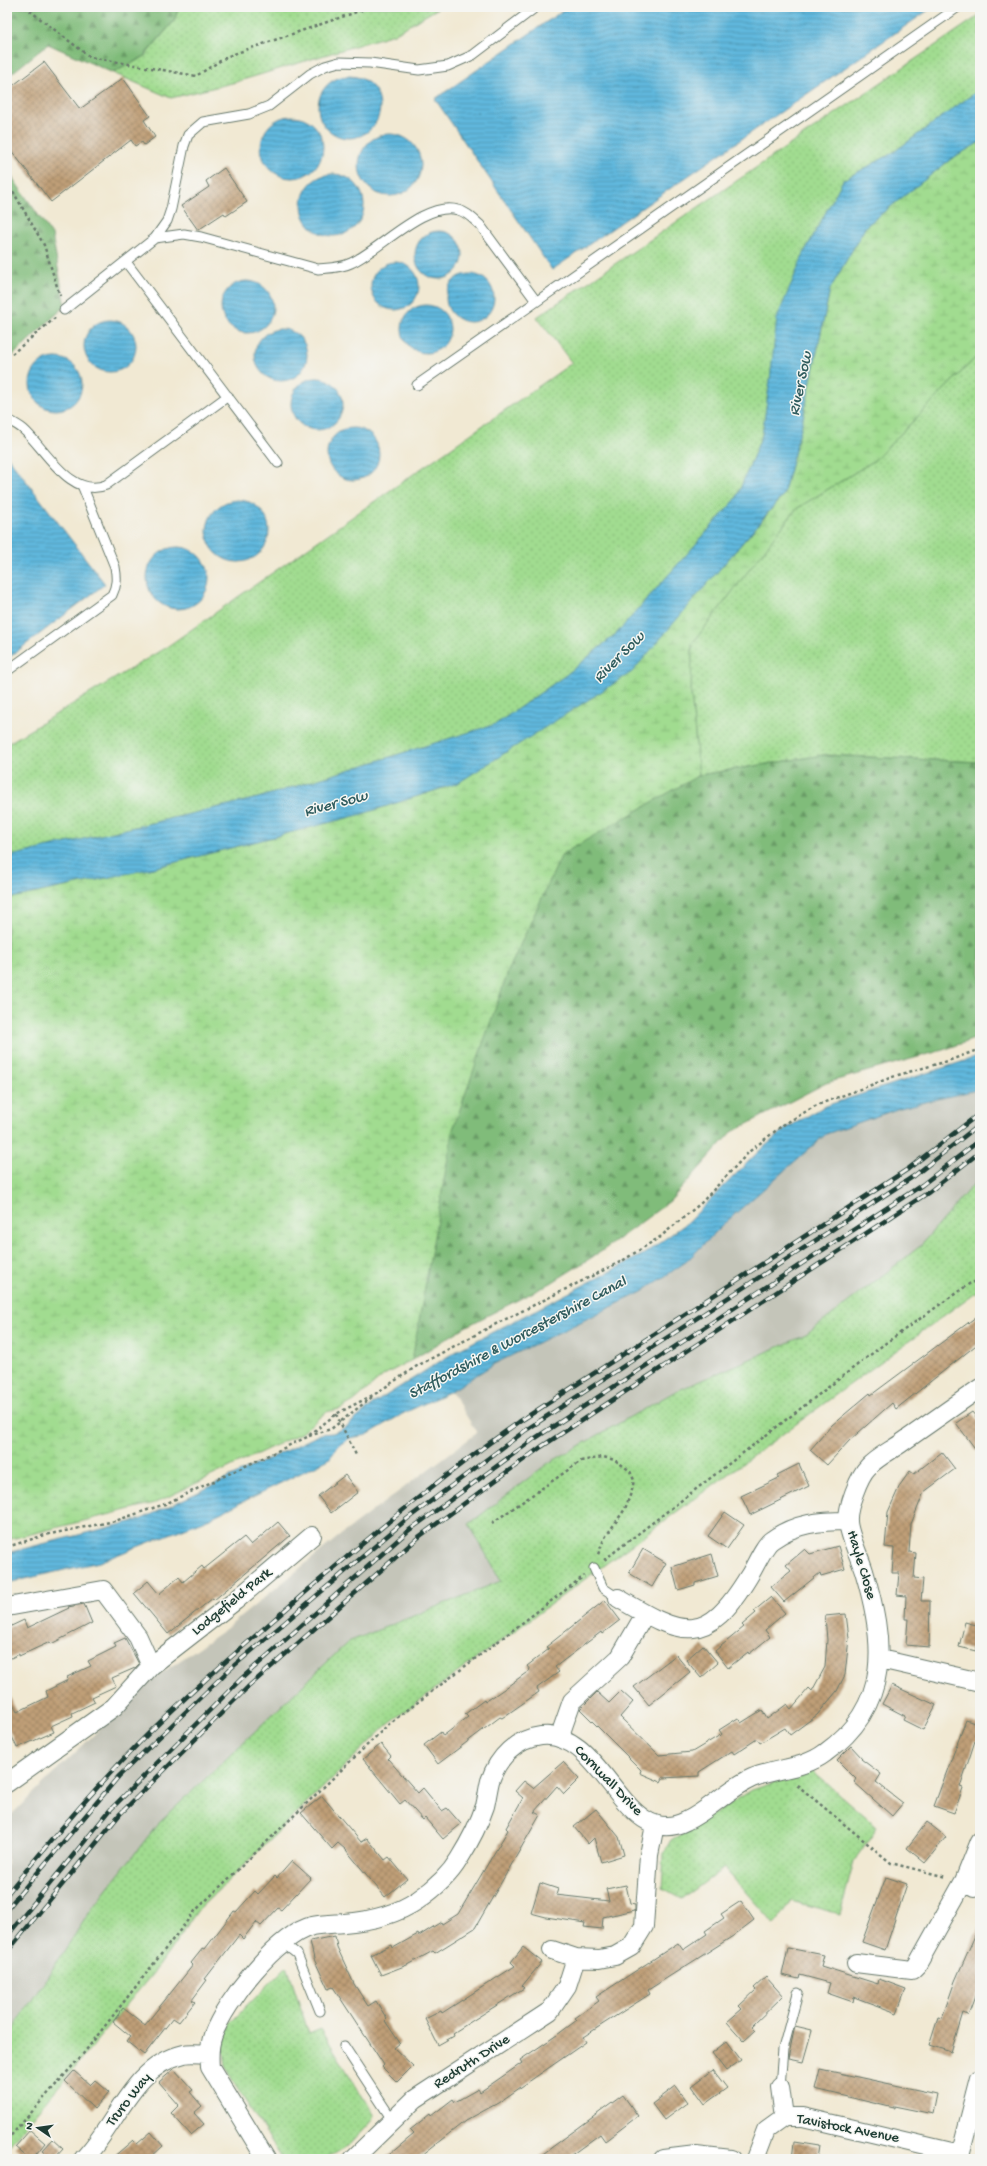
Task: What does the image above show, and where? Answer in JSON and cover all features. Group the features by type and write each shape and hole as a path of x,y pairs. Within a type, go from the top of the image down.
{"street":[{"name":"Hayle Close","path":"880,1659 876,1615 848,1521 854,1493 867,1467 980,1388"},
{"path":"618,1598 671,1627 690,1628 707,1624 720,1616 737,1595 771,1540 792,1529 816,1522 848,1521"},
{"name":"Lodgefield Park","path":"7,1783 114,1707 151,1666 235,1601 312,1536"},
{"path":"7,1607 103,1590 138,1637 151,1666"},
{"path":"559,1738 572,1701 620,1657 645,1614"},
{"path":"880,1659 980,1682"},
{"name":"Cornwall Drive","path":"266,2159 210,2067 209,2054 212,2038 220,2018 255,1970 282,1942 310,1926 368,1921 409,1906 434,1888 458,1862 485,1806 490,1779 500,1760 514,1745 531,1738 545,1735 559,1738 574,1744 588,1756 633,1810 655,1824 668,1827 684,1823 751,1779 802,1765 824,1755 843,1738 863,1713 874,1689 880,1659"},
{"path":"552,1950 576,1958 599,1959 615,1956 631,1947 644,1926 649,1855 655,1824"},
{"path":"856,1963 912,1970 917,1965 972,1882 980,1842"},
{"path":"972,1882 980,1891"},
{"name":"Redruth Drive","path":"353,2159 416,2099 550,2011 567,1986 576,1958"},
{"name":"Truro Way","path":"83,2159 141,2080 161,2062 185,2054 209,2054"},
{"path":"959,2156 980,2078"},
{"path":"755,2159 766,2130 784,2118 780,2087"},
{"name":"Tavistock Avenue","path":"784,2118 803,2118 959,2156"},
{"path":"663,2159 696,2155 730,2159"}],"lane":[{"path":"64,310 155,238 167,221 171,209 184,146 188,135 202,122 249,114 269,106 310,74 325,66 338,62 370,63 419,70 448,66 473,55 536,7"},
{"path":"417,385 958,7"},
{"path":"155,238 184,234 201,237 318,269 335,268 349,264 366,255 427,213 444,209 457,210 469,215 480,225 536,301"},
{"path":"126,262 278,462"},
{"path":"7,419 22,428 46,457 61,471 82,485 96,489 106,485 228,396"},
{"path":"7,671 112,595 116,587 117,578 115,567 82,485"},
{"path":"594,1568 603,1588 618,1598"},
{"path":"282,1942 297,1954 320,2011"},
{"path":"780,2087 783,2049 798,1993"},
{"path":"344,2046 393,2121"}],"path":[{"path":"25,7 90,57 196,76 228,56 371,7"},
{"path":"7,181 44,245 64,310 7,358"},
{"path":"307,1437 336,1414 375,1394 417,1366 492,1326 622,1261 660,1237 700,1202 750,1151 783,1125 817,1105 898,1075 948,1061 980,1049"},
{"path":"7,2140 83,2054 195,1911 389,1724 887,1342 969,1284 980,1280"},
{"path":"7,1547 45,1535 115,1521 165,1504 307,1437 331,1429 347,1418 375,1394"},
{"path":"336,1414 356,1456"},
{"path":"492,1523 581,1461 603,1457 615,1460 630,1471 634,1480 625,1509 604,1539 594,1568"},
{"path":"780,1770 891,1863 972,1882"}],"shaded area":[{"path":"980,1089 980,1180 971,1187 919,1247 806,1335 674,1392 547,1464 469,1524 501,1581 348,1642 157,1825 93,1907 7,2038 7,1819 146,1684 227,1628 343,1533 477,1433 451,1391 494,1364 642,1292 687,1261 727,1221 826,1134 900,1108"}],"green space":[{"path":"7,7 179,7 174,21 143,57 113,73 48,44 7,77"},
{"path":"179,7 440,7 394,34 236,82 171,98 113,73 144,57 174,21"},
{"path":"980,15 980,89 891,154 843,180 770,380 762,435 736,499 616,634 566,675 496,724 258,798 7,857 7,744 168,646 572,363 537,317"},
{"path":"980,142 980,353 875,460 796,509 692,644 691,694 699,775 562,854 509,969 453,1129 412,1360 384,1375 354,1401 340,1409 326,1412 301,1433 155,1503 7,1540 7,899 153,868 362,814 458,783 724,564 783,495 801,428 830,289 866,226 951,159"},
{"path":"7,170 52,235 65,306 7,361"},
{"path":"980,353 980,762 823,755 699,775 691,694 692,644 796,509 875,460"},
{"path":"823,755 980,762 980,1037 943,1050 826,1083 732,1132 670,1201 602,1251 551,1283 465,1327 412,1360 453,1129 509,969 562,854 699,775"},
{"path":"980,1180 980,1289 389,1723 198,1910 159,1966 7,2148 7,2038 93,1907 157,1825 348,1642 501,1581 469,1524 547,1464 674,1392 806,1335 919,1247 971,1187"},
{"path":"811,1770 877,1827 854,1861 840,1914 791,1901 775,1925 724,1868 682,1899 662,1888 664,1852 671,1840 752,1790"},
{"path":"287,1966 309,2034 321,2029 375,2117 349,2145 326,2159 283,2159 233,2082 226,2065 223,2046 230,2023"}],"water":[{"path":"568,7 933,7 552,270 435,99"},
{"path":"343,76 355,76 371,85 378,95 380,107 378,119 371,129 355,138 343,138 332,133 323,124 318,113 318,101 323,90 332,81"},
{"name":"River Sow","path":"980,89 980,142 951,159 866,226 830,289 801,428 783,495 632,672 458,783 362,814 153,868 7,899 7,857 258,798 496,724 566,675 616,634 736,499 762,435 777,318 805,251 843,180 891,154"},
{"path":"286,116 298,116 314,125 321,135 323,147 321,159 314,169 298,178 286,178 275,173 266,164 261,153 261,141 266,130 275,121"},
{"path":"384,134 396,134 412,143 419,153 421,165 419,177 412,187 396,196 384,196 373,191 364,182 359,171 359,159 364,148 373,139"},
{"path":"327,174 339,174 355,183 362,193 364,205 362,217 355,227 339,236 327,236 316,231 307,222 302,211 302,199 307,188 316,179"},
{"path":"439,231 448,233 456,238 461,246 463,255 461,264 456,272 448,277 439,279 430,277 422,272 417,264 415,255 417,246 422,238 430,233"},
{"path":"395,262 404,264 412,269 417,277 419,286 417,295 412,303 404,308 395,310 386,308 378,303 373,295 371,286 373,277 378,269 386,264"},
{"path":"470,274 479,276 487,281 492,289 494,298 492,307 487,315 479,320 470,322 461,320 453,315 448,307 446,298 448,289 453,281 461,276"},
{"path":"242,281 252,281 266,288 273,302 273,312 266,326 252,333 242,333 232,329 225,322 221,312 221,302 225,292 232,285"},
{"path":"426,305 435,307 443,312 448,320 450,329 448,338 443,346 435,351 426,353 417,351 409,346 404,338 402,329 404,320 409,312 417,307"},
{"path":"105,320 115,320 129,327 136,341 136,351 129,365 115,372 105,372 95,368 88,361 84,351 84,341 88,331 95,324"},
{"path":"276,329 286,329 300,336 307,350 307,360 300,374 286,381 276,381 266,377 259,370 255,360 255,350 259,340 266,333"},
{"path":"51,358 61,358 75,365 82,379 82,389 75,403 61,410 51,410 41,406 34,399 30,389 30,379 34,369 41,362"},
{"path":"312,378 322,378 336,385 343,399 343,409 336,423 322,430 312,430 302,426 295,419 291,409 291,399 295,389 302,382"},
{"path":"348,428 358,428 372,435 379,449 379,459 372,473 358,480 348,480 338,476 331,469 327,459 327,449 331,439 338,432"},
{"path":"7,456 105,584 7,659"},
{"path":"232,500 244,500 260,509 267,519 269,531 267,543 260,553 244,562 232,562 221,557 212,548 207,537 207,525 212,514 221,505"},
{"path":"172,547 184,547 200,556 207,566 209,578 207,590 200,600 184,609 172,609 161,604 152,595 147,584 147,572 152,561 161,552"},
{"name":"Staffordshire & Worcestershire Canal","path":"980,1056 980,1089 900,1108 826,1134 727,1221 687,1261 642,1292 494,1364 451,1391 404,1413 367,1435 350,1438 339,1445 329,1459 210,1518 99,1562 7,1583 7,1553 142,1519 321,1434 333,1433 346,1427 376,1402 458,1350 644,1254 687,1223 758,1152 787,1128 825,1106"}],"building":[{"path":"44,62 80,109 123,78 150,116 144,120 155,137 144,145 142,142 135,146 131,140 51,202 7,145 7,90"},
{"path":"224,168 247,202 226,216 224,213 198,230 181,206 209,187 206,181"},
{"path":"980,1314 980,1342 896,1409 892,1403 850,1440 827,1465 810,1450 832,1425 870,1393 871,1395"},
{"path":"972,1412 980,1422 980,1455 956,1423"},
{"path":"942,1452 955,1469 924,1492 911,1524 909,1552 916,1553 914,1578 923,1579 921,1601 930,1601 929,1647 906,1645 908,1619 905,1619 906,1596 897,1595 899,1573 892,1573 894,1548 885,1547 888,1512 900,1485 910,1471 914,1474"},
{"path":"799,1464 809,1486 750,1515 741,1496 779,1478 777,1475"},
{"path":"345,1475 358,1492 331,1513 318,1496"},
{"path":"725,1512 744,1525 727,1549 708,1536"},
{"path":"278,1522 290,1536 214,1600 213,1598 168,1634 134,1593 148,1581 159,1594 179,1577 183,1582 202,1566 204,1569 244,1537 251,1545"},
{"path":"838,1546 845,1569 821,1576 820,1573 784,1602 771,1587 791,1571 786,1565 805,1549 810,1554"},
{"path":"643,1549 666,1563 652,1587 629,1573"},
{"path":"712,1554 718,1576 678,1590 672,1567"},
{"path":"771,1597 785,1613 765,1630 770,1637 749,1654 748,1652 728,1668 715,1651 744,1627 742,1625 756,1613 754,1611"},
{"path":"605,1600 620,1620 602,1634 601,1632 555,1667 559,1672 537,1688 539,1692 502,1718 500,1717 438,1764 424,1745 441,1732 443,1736 468,1717 465,1714 484,1700 485,1702 530,1670 527,1666 549,1649 546,1647"},
{"path":"84,1604 92,1623 51,1644 50,1642 7,1660 7,1628 24,1620 27,1628 69,1608 68,1607"},
{"path":"846,1614 849,1638 845,1675 837,1691 817,1715 790,1735 785,1728 760,1743 757,1739 734,1754 732,1751 699,1772 699,1776 663,1778 661,1782 640,1773 641,1770 580,1709 597,1692 609,1703 621,1691 633,1702 620,1717 659,1755 692,1752 722,1734 719,1730 738,1718 741,1723 762,1710 767,1719 787,1704 791,1709 809,1688 812,1691 825,1667 827,1640 825,1616"},
{"path":"965,1622 980,1626 980,1637 976,1651 959,1647"},
{"path":"125,1638 139,1664 135,1668 112,1678 116,1686 92,1697 95,1702 72,1713 73,1716 51,1726 54,1732 17,1748 7,1725 7,1691 17,1712 48,1697 46,1691 68,1680 67,1677 91,1666 88,1661 116,1647 114,1643"},
{"path":"703,1645 718,1663 701,1678 686,1660"},
{"path":"676,1655 690,1672 649,1705 634,1687"},
{"path":"892,1685 936,1705 923,1730 903,1720 905,1716 882,1704"},
{"path":"966,1720 980,1725 980,1743 975,1741 960,1787 963,1788 954,1813 934,1806"},
{"path":"381,1744 391,1756 388,1759 418,1793 423,1788 442,1811 447,1808 461,1824 443,1839 425,1818 423,1820 405,1800 400,1804 363,1759"},
{"path":"851,1746 862,1758 861,1759 881,1774 876,1782 903,1803 892,1816 854,1782 856,1779 837,1760"},
{"path":"563,1762 579,1779 564,1794 557,1786 534,1812 540,1815 475,1928 435,1953 433,1951 407,1965 381,1975 371,1955 392,1945 393,1948 418,1934 419,1936 441,1922 442,1924 458,1914 508,1830 506,1828 523,1798 515,1791 524,1781 533,1788"},
{"path":"322,1796 361,1842 367,1838 385,1860 389,1857 407,1879 385,1897 346,1850 338,1843 332,1849 301,1813"},
{"path":"596,1809 619,1837 624,1855 601,1862 594,1838 588,1844 574,1827"},
{"path":"927,1822 946,1837 925,1863 907,1848"},
{"path":"292,1861 311,1878 281,1910 278,1908 261,1926 256,1922 243,1939 239,1935 205,1979 207,1980 192,2000 195,2002 179,2022 173,2018 144,2055 126,2041 130,2036 113,2022 123,2008 145,2025 193,1965 191,1963 203,1948 205,1949 234,1911 236,1912 255,1891 258,1894 275,1876 277,1878"},
{"path":"886,1877 907,1884 885,1950 862,1942"},
{"path":"540,1883 558,1889 556,1895 609,1901 606,1889 626,1885 630,1903 635,1904 635,1910 603,1917 602,1929 584,1927 585,1923 546,1917 531,1913"},
{"path":"741,1901 754,1920 733,1936 648,1990 650,1994 583,2037 586,2042 498,2103 465,2121 417,2159 384,2159 414,2134 410,2130 430,2114 431,2116 453,2099 455,2102 478,2089 480,2092 522,2063 520,2060 577,2020 575,2018 599,2001 596,1997 678,1943 683,1950 707,1934 705,1931 724,1918 721,1914"},
{"path":"980,1924 980,1983 968,2015 963,2013 951,2052 929,2045 938,2017 942,2018 955,1981"},
{"path":"335,1936 337,1947 354,1984 368,2006 376,2001 387,2019 385,2021 400,2043 394,2048 413,2066 397,2082 382,2067 384,2065 333,1987 328,1989 314,1959 310,1941"},
{"path":"523,1947 542,1962 522,1986 524,1988 453,2033 454,2036 438,2045 425,2019 441,2011 442,2013 515,1966 511,1962"},
{"path":"788,1948 824,1955 821,1966 878,1984 879,1979 906,1989 897,2013 854,1997 853,2002 827,1993 830,1983 800,1975 799,1979 782,1975"},
{"path":"766,1977 783,1996 752,2026 756,2030 744,2041 727,2022 742,2009 739,2006 756,1990 754,1988"},
{"path":"795,2026 812,2030 803,2062 788,2059"},
{"path":"727,2041 741,2060 726,2071 712,2053"},
{"path":"174,2069 193,2090 190,2092 202,2106 194,2113 204,2124 191,2135 171,2113 179,2105 159,2082"},
{"path":"820,2069 937,2094 933,2114 894,2106 894,2108 815,2089"},
{"path":"713,2070 727,2088 705,2104 692,2086"},
{"path":"74,2071 90,2085 95,2080 109,2092 94,2109 65,2081"},
{"path":"676,2086 688,2102 664,2120 652,2104"},
{"path":"623,2095 638,2116 605,2141 600,2134 566,2159 536,2159"},
{"path":"30,2130 45,2143 32,2159 29,2159 15,2147"},
{"path":"151,2132 163,2146 150,2158 151,2159 111,2159 133,2140 137,2144"},
{"path":"52,2139 63,2149 54,2159 42,2150"},
{"path":"794,2142 819,2146 817,2159 792,2159"}],"railway":[{"path":"7,1894 88,1798 159,1723 243,1646 411,1503 519,1422 908,1169 980,1113"},
{"path":"7,1909 119,1776 230,1669 407,1519 526,1430 914,1176 980,1124"},
{"path":"7,1936 111,1809 241,1679 408,1531 534,1439 922,1185 980,1140"},
{"path":"7,1952 120,1814 248,1687 420,1536 541,1447 929,1192 980,1152"}]}
